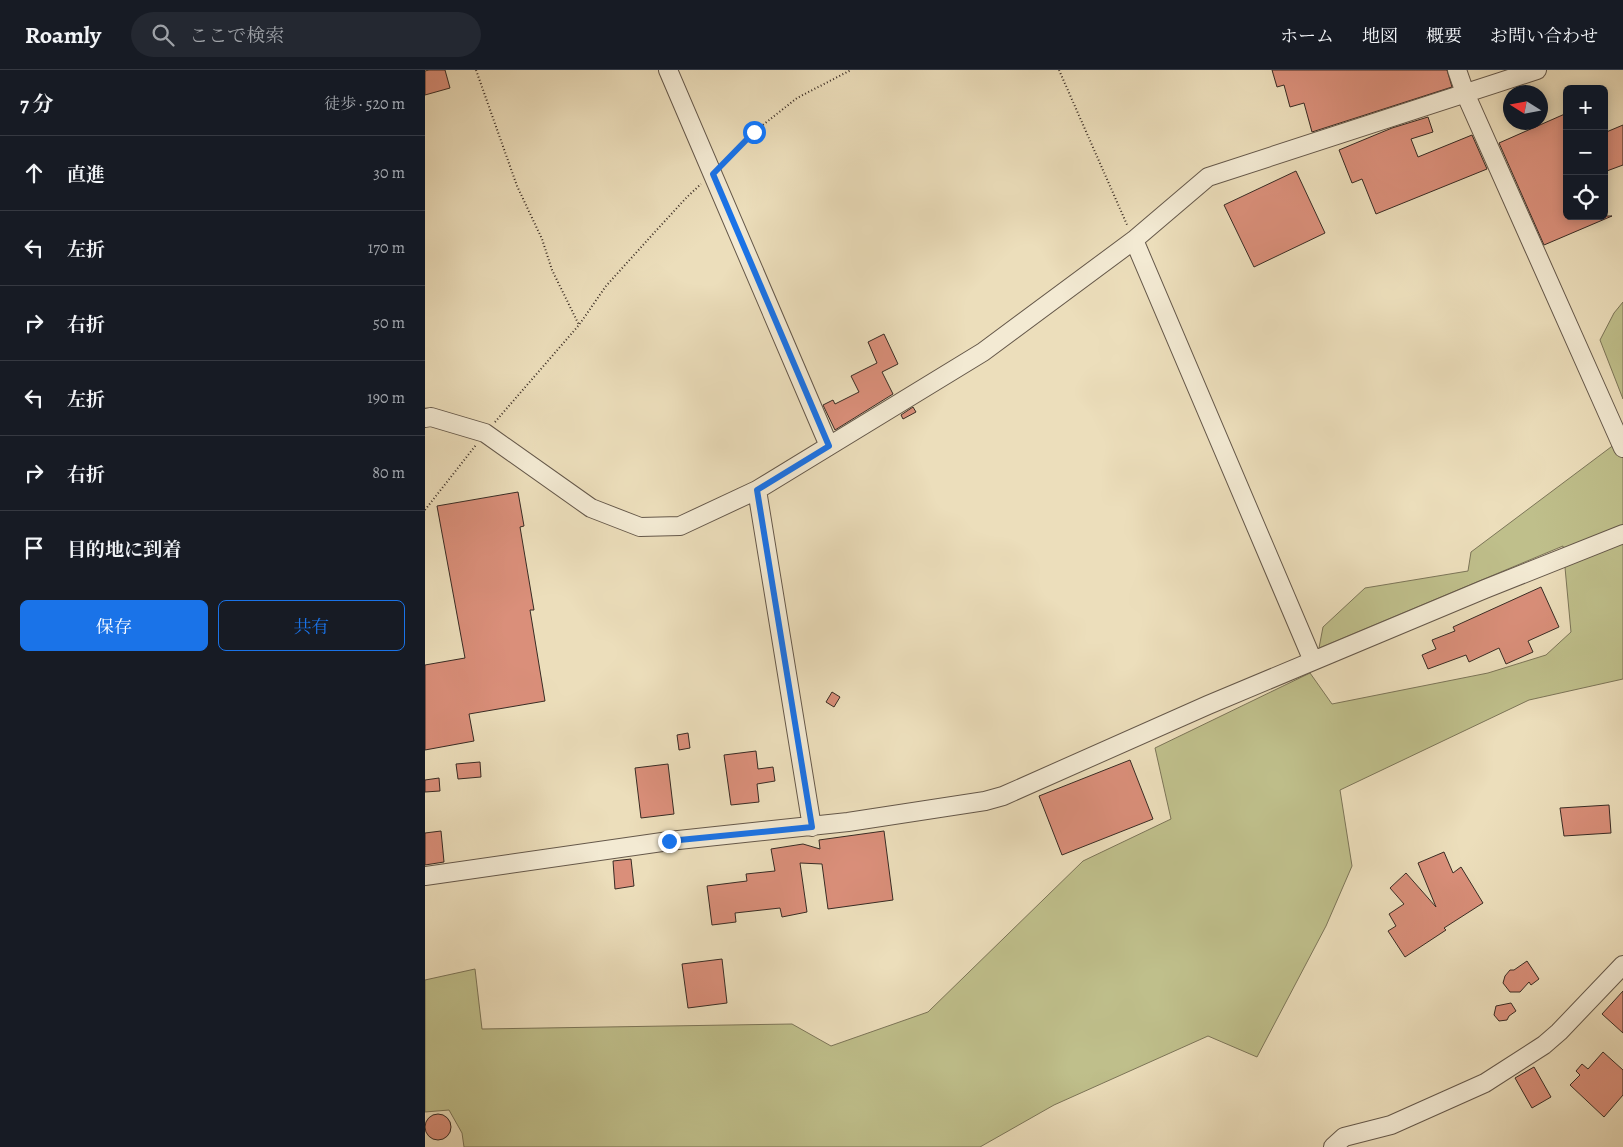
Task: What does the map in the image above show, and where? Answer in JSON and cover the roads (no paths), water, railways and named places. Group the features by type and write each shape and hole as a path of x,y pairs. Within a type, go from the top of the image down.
{"street":[{"path":"668,70 829,446"},
{"path":"1457,70 1465,93 1623,448"},
{"path":"425,418 431,417 485,433 591,508 640,527 680,526 757,490 983,352 1134,240 1208,177 1537,70"},
{"path":"1134,240 1313,661"},
{"path":"757,490 812,827"},
{"path":"425,876 669,841 812,827 985,801 1003,796 1208,705 1623,534"},
{"path":"1333,1147 1344,1137 1391,1125 1485,1083 1544,1045 1559,1032 1623,965"}]}
